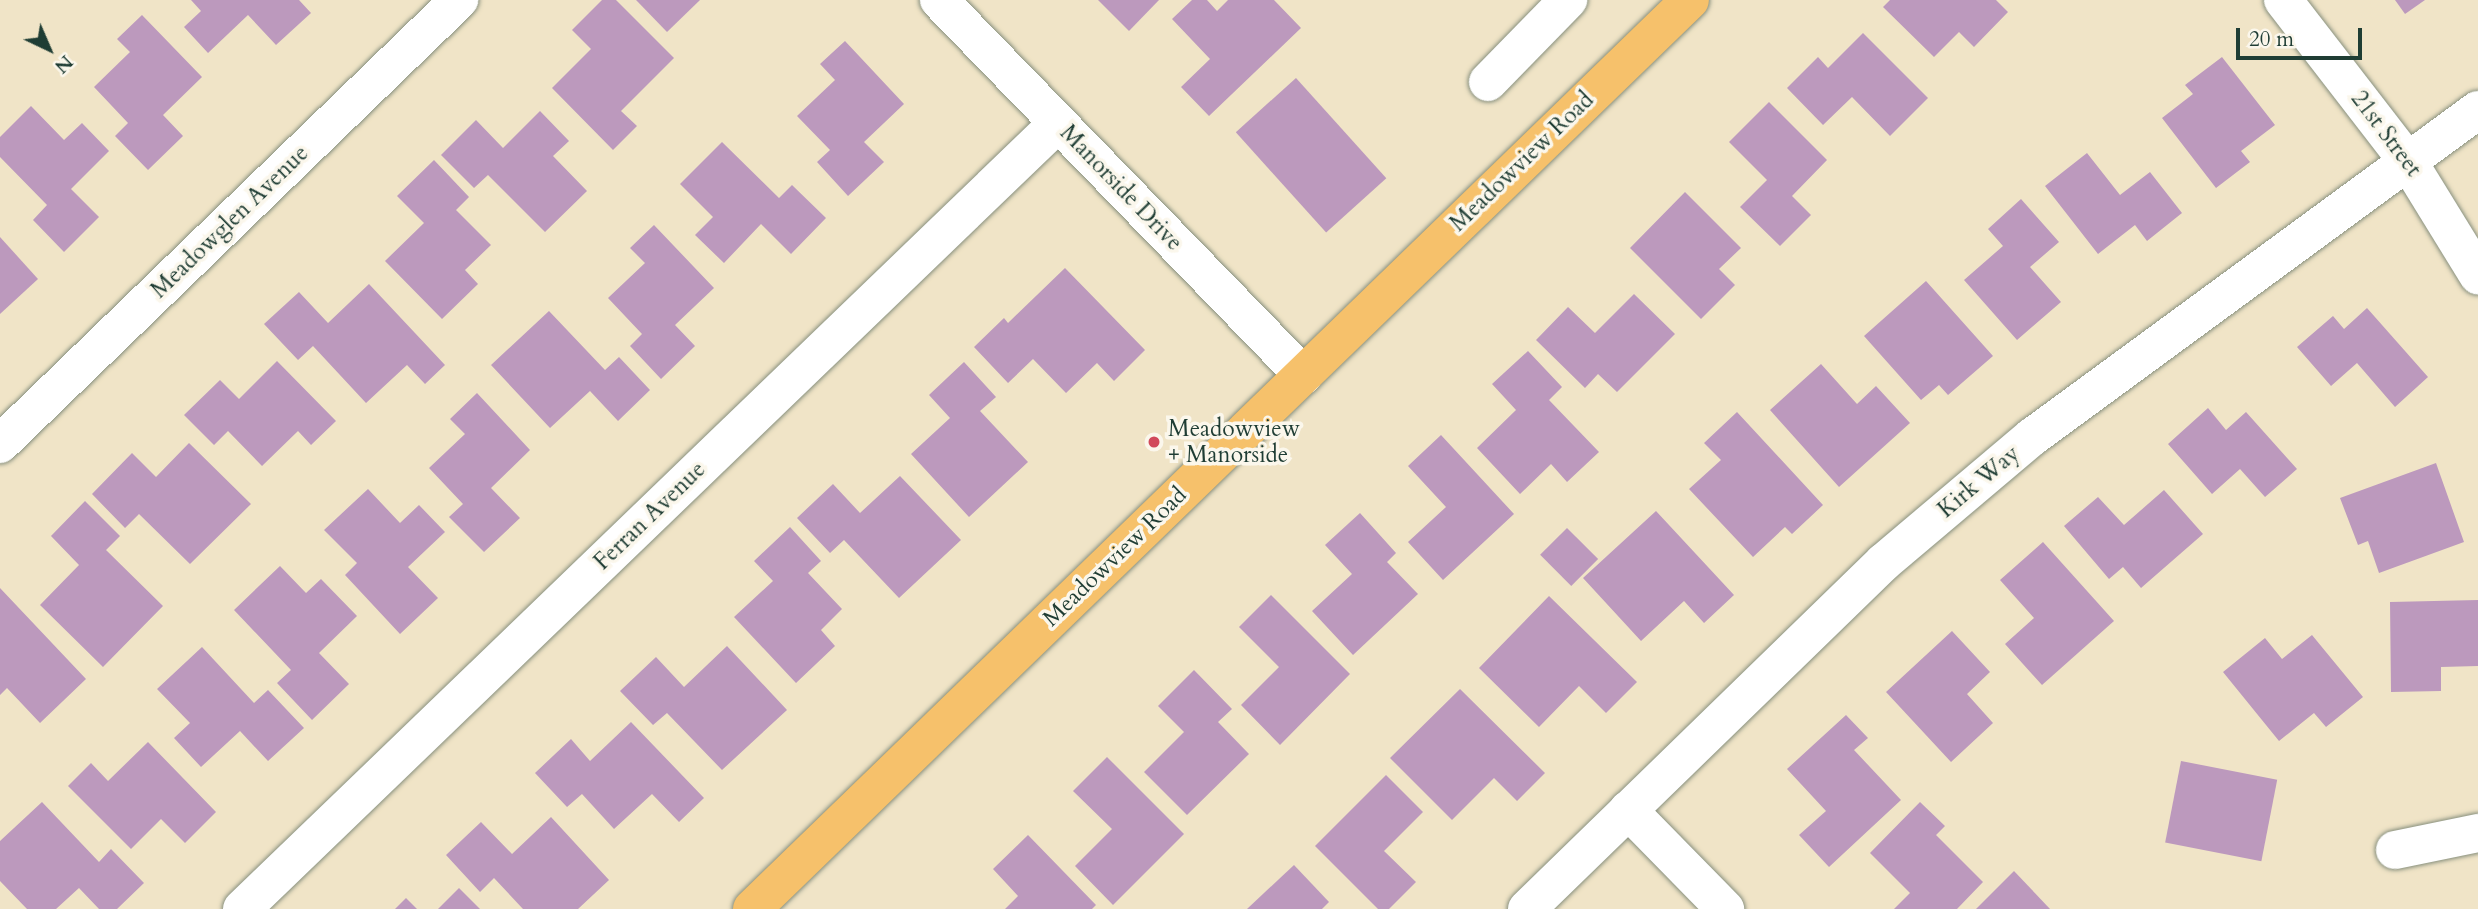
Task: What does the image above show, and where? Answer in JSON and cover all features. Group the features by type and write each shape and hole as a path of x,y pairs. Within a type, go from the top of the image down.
{"main road":[{"name":"Meadowview Road","path":"752,909 1690,0"}],"street":[{"name":"Meadowglen Avenue","path":"0,443 459,0"},
{"name":"Manorside Drive","path":"939,0 1303,375"},
{"path":"1488,82 1569,0"},
{"name":"21st Street","path":"2283,0 2409,163 2478,275"},
{"name":"Kirk Way","path":"1527,909 1884,562 2032,437 2478,110"},
{"name":"Ferran Avenue","path":"242,909 1058,123"},
{"path":"1628,810 1725,909"},
{"path":"2395,850 2478,833"}],"building":[{"path":"191,0 299,0 311,13 276,45 248,15 208,53 184,27 201,11"},
{"path":"602,0 616,0 674,58 621,111 637,126 613,150 552,88 591,49 572,30"},
{"path":"636,0 700,0 667,32"},
{"path":"1098,0 1159,0 1129,31"},
{"path":"1192,0 1207,0 1217,11 1228,0 1274,0 1301,28 1209,116 1181,87 1210,59 1172,19"},
{"path":"1890,0 1996,0 2008,12 1974,47 1959,32 1934,57 1883,7"},
{"path":"2395,0 2425,0 2405,14"},
{"path":"142,15 202,77 163,115 183,136 148,170 115,136 128,123 94,87 130,52 117,39"},
{"path":"1863,33 1928,98 1890,136 1852,97 1823,125 1787,88 1818,57 1828,68"},
{"path":"845,41 904,104 864,142 884,162 848,196 817,162 830,150 797,116 835,80 820,64"},
{"path":"2222,57 2275,125 2241,151 2250,162 2216,188 2162,118 2193,94 2185,85"},
{"path":"1296,78 1386,178 1326,233 1236,132"},
{"path":"1769,102 1827,160 1792,196 1811,215 1780,246 1740,207 1767,180 1729,142"},
{"path":"31,106 64,140 82,123 109,151 71,189 99,217 64,252 33,220 47,205 0,157 0,137"},
{"path":"540,111 569,141 553,156 587,191 545,232 488,175 474,188 441,155 476,120 503,148"},
{"path":"722,142 779,198 792,185 826,218 791,254 761,224 724,263 695,235 713,217 680,184"},
{"path":"2087,153 2120,195 2150,172 2182,213 2147,241 2135,225 2098,254 2045,186"},
{"path":"434,160 469,197 456,210 491,245 465,270 478,284 442,319 385,261 424,223 397,196"},
{"path":"1685,192 1741,248 1719,269 1735,285 1701,319 1630,248"},
{"path":"2021,199 2059,242 2030,267 2061,302 2017,340 1964,280 2003,246 1988,229"},
{"path":"654,225 714,288 675,325 695,346 661,379 630,346 642,334 608,298 645,263 630,248"},
{"path":"0,237 38,279 0,314"},
{"path":"1065,268 1145,350 1114,381 1097,363 1066,393 1033,359 1008,383 974,347 1004,318 1008,323"},
{"path":"1926,281 1993,356 1948,395 1939,385 1921,400 1864,336"},
{"path":"369,284 445,365 425,384 407,365 366,403 313,346 298,360 264,324 299,292 328,323"},
{"path":"1634,294 1675,334 1617,392 1598,374 1585,388 1536,340 1568,307 1595,333"},
{"path":"2367,308 2428,377 2395,407 2357,363 2331,386 2297,347 2333,316 2344,329"},
{"path":"549,311 605,370 619,357 650,390 618,421 590,391 550,428 491,365"},
{"path":"1528,351 1562,387 1549,400 1599,452 1567,482 1551,464 1520,494 1477,448 1516,410 1492,384"},
{"path":"277,361 336,421 311,445 298,431 262,466 228,431 214,445 184,415 220,380 239,399"},
{"path":"964,362 996,397 980,411 1028,462 969,517 911,454 950,418 929,395"},
{"path":"1821,364 1857,404 1876,386 1910,423 1839,487 1770,410"},
{"path":"477,393 530,450 491,488 520,518 484,552 449,517 463,504 429,468 465,434 450,419"},
{"path":"2208,408 2226,430 2246,412 2297,469 2265,497 2240,469 2212,494 2168,444"},
{"path":"1737,412 1823,505 1792,534 1785,527 1753,557 1689,489 1721,460 1704,443"},
{"path":"1441,435 1514,514 1443,580 1408,542 1446,507 1408,466"},
{"path":"189,443 251,504 190,564 139,514 125,528 92,494 132,453 156,477"},
{"path":"2436,463 2464,542 2379,573 2368,541 2358,545 2340,498"},
{"path":"900,476 961,540 899,598 844,540 830,553 797,518 833,484 860,513"},
{"path":"368,489 400,523 419,505 445,532 408,567 438,598 400,634 345,575 357,563 324,530"},
{"path":"2164,490 2203,534 2141,588 2123,567 2109,579 2064,526 2098,497 2124,525"},
{"path":"85,501 120,536 106,550 163,606 103,667 40,605 79,565 51,536"},
{"path":"1656,511 1734,595 1704,623 1684,601 1641,641 1583,578"},
{"path":"1360,513 1396,553 1387,562 1418,594 1353,655 1312,611 1352,574 1325,545"},
{"path":"790,527 821,561 808,573 842,609 821,630 835,646 796,683 734,617 773,581 754,561"},
{"path":"1567,528 1598,559 1571,586 1540,555"},
{"path":"2043,542 2114,621 2042,685 2005,644 2034,618 2000,580"},
{"path":"280,566 306,593 321,579 357,616 319,653 349,684 312,720 277,683 291,670 234,610"},
{"path":"0,588 86,679 40,723 7,688 0,695"},
{"path":"1271,595 1350,674 1280,745 1241,705 1279,667 1239,627"},
{"path":"1549,596 1637,682 1606,713 1579,686 1539,727 1479,668"},
{"path":"2478,600 2478,666 2441,667 2441,691 2391,692 2390,602"},
{"path":"1952,631 1990,672 1967,694 1993,723 1951,762 1886,692"},
{"path":"2312,635 2363,697 2326,727 2314,713 2279,741 2223,672 2265,638 2282,659"},
{"path":"727,646 787,710 722,770 667,713 653,725 620,691 656,657 684,687"},
{"path":"202,647 254,703 268,690 304,728 268,761 240,731 201,767 174,738 190,723 157,689"},
{"path":"1194,670 1232,709 1218,722 1249,754 1187,815 1144,772 1184,732 1158,706"},
{"path":"1460,689 1545,773 1517,801 1494,778 1452,820 1390,758"},
{"path":"1846,715 1868,738 1854,750 1901,800 1829,867 1799,835 1826,811 1787,769"},
{"path":"631,722 704,798 679,822 652,794 614,829 582,794 567,807 535,773 571,739 590,761"},
{"path":"148,742 216,812 185,843 161,819 131,849 68,786 91,763 108,781"},
{"path":"1107,757 1184,834 1113,905 1075,866 1112,829 1073,791"},
{"path":"2181,761 2277,780 2261,861 2165,842"},
{"path":"1386,775 1423,812 1384,851 1416,882 1389,909 1378,909 1315,846"},
{"path":"42,802 99,862 111,849 144,883 117,909 99,909 79,888 56,909 27,909 0,881 0,841"},
{"path":"1920,802 1945,826 1936,835 1983,882 1957,909 1894,909 1910,893 1870,853"},
{"path":"551,817 609,880 578,909 523,909 494,878 480,892 446,855 481,822 512,854"},
{"path":"1028,835 1096,905 1092,909 1005,909 1018,896 993,869"},
{"path":"1294,865 1329,902 1322,909 1247,909"},
{"path":"2014,871 2050,909 1976,909"},
{"path":"459,888 480,909 438,909"},
{"path":"406,898 417,909 395,909"}],"place":[{"name":"Meadowview + Manorside","path":"1154,442"}]}
